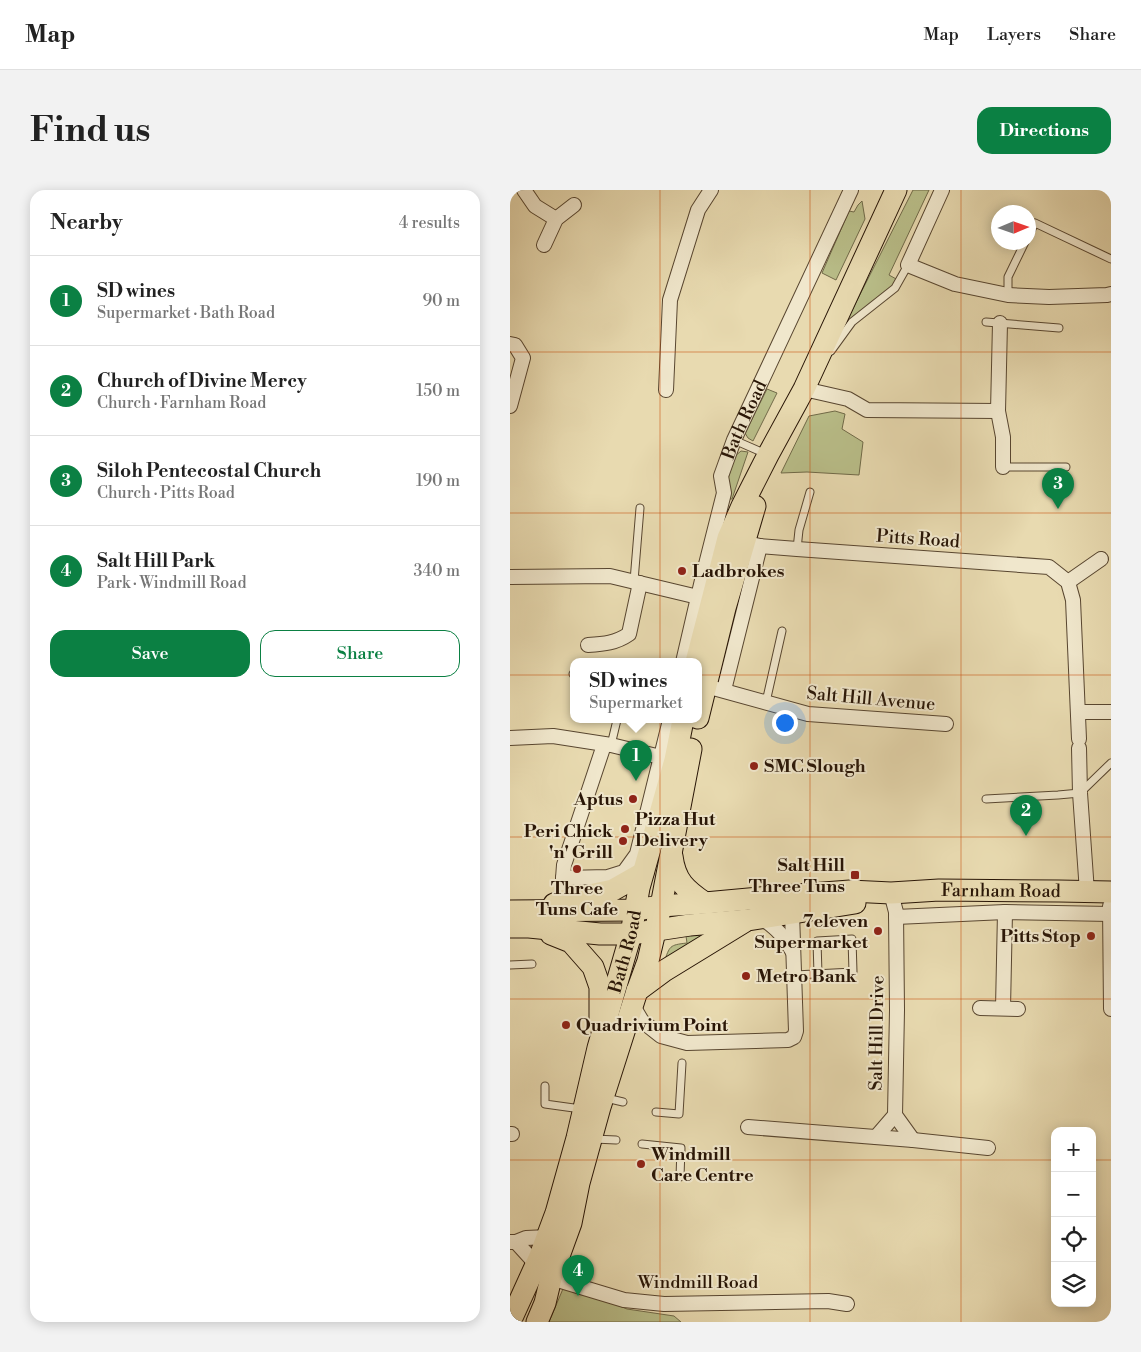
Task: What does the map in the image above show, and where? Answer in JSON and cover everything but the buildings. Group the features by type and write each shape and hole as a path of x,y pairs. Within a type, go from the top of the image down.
{"main road":[{"name":"Bath Road","path":"702,712 715,688 725,608 768,455 804,389 891,192"},
{"name":"Bath Road","path":"698,658 744,542"},
{"name":"Bath Road","path":"510,1322 548,1237 556,1213 572,1181 584,1138 583,1109 598,1048 631,934 668,759 682,723"},
{"name":"Bath Road","path":"584,1138 613,1100 635,998 648,961 661,906 697,723"},
{"path":"673,839 672,855 676,875 689,893 705,904"},
{"path":"526,922 562,901 613,890 643,873"},
{"name":"Farnham Road","path":"526,922 661,906 850,891 891,893 939,890 1110,892"},
{"name":"Farnham Road","path":"526,922 600,934 631,934 690,925 755,919 850,904 891,893"},
{"path":"510,911 526,922 571,942 593,967 600,987 601,1009 598,1048"},
{"path":"635,998 664,971 755,919"},
{"name":"Bath Road","path":"537,1322 571,1223 572,1181"},
{"path":"527,1284 551,1278"}],"street":[{"path":"524,190 534,206 556,220"},
{"path":"666,390 670,300 698,210 711,190"},
{"name":"Bath Road","path":"684,658 724,493 721,476 734,440 851,190"},
{"path":"942,190 908,265 955,284 1008,295 1049,297 1111,294"},
{"path":"544,246 556,220 574,205"},
{"path":"993,323 998,411 1003,438 1003,467"},
{"path":"510,344 514,345 523,358 510,406"},
{"path":"804,389 848,399 867,410 998,411"},
{"name":"Pitts Road","path":"744,542 797,549 1049,567 1068,582"},
{"path":"1087,892 1080,793 1073,600 1068,582 1100,559"},
{"path":"510,577 610,576 698,597"},
{"path":"588,645 609,643 620,640 629,634 635,610 637,582"},
{"name":"Salt Hill Avenue","path":"715,688 808,714 946,724"},
{"path":"1078,712 1111,712"},
{"name":"Bath Road","path":"563,878 608,877 624,872 637,854 668,759 670,723"},
{"path":"510,738 553,736 607,745 668,759"},
{"path":"562,901 564,865 607,745"},
{"path":"1110,892 1111,1009"},
{"name":"Salt Hill Drive","path":"891,893 896,912 895,1115 913,1140"},
{"path":"896,917 1005,912 1110,914"},
{"path":"1004,1008 1005,912"},
{"path":"635,998 642,1021 661,1036 687,1043 788,1040 794,1036 796,1031 792,913"},
{"path":"755,919 778,929 794,954"},
{"path":"980,1008 1018,1009"},
{"name":"Salt Hill Drive","path":"876,1137 895,1115"},
{"path":"748,1127 988,1148"},
{"path":"536,1264 513,1242 526,1238 548,1237"},
{"name":"Windmill Road","path":"551,1278 624,1300 664,1304 828,1301 847,1304"}],"lane":[{"path":"1036,223 1111,259"},
{"path":"1008,295 1008,277 1022,250"},
{"path":"804,389 852,322 895,288 908,265"},
{"path":"993,323 1058,328"},
{"path":"734,440 768,455"},
{"path":"1003,467 1066,468"},
{"path":"797,549 799,530 810,492"},
{"path":"637,582 640,508"},
{"path":"766,702 782,631"},
{"path":"607,745 616,723"},
{"path":"986,798 1058,796 1080,793 1111,763"},
{"path":"794,975 818,974 853,972 852,939 816,941 818,974"},
{"path":"510,965 532,964"},
{"path":"656,1112 679,1114 682,1063"},
{"path":"545,1086 545,1104 583,1109"},
{"path":"584,1138 616,1140"},
{"path":"642,1144 681,1148 680,1177"}],"green space":[{"path":"913,190 929,190 889,275 898,280 892,291 842,330"},
{"path":"862,201 865,219 836,280 822,273 849,211 854,212"},
{"path":"767,389 777,393 753,441 745,433"},
{"path":"835,411 845,414 842,429 863,442 859,475 807,472 781,473 809,416"},
{"path":"741,451 748,452 732,499 728,499 727,482 735,456"},
{"path":"713,933 664,962 671,947 687,943 686,936"},
{"path":"565,1284 627,1309 674,1316 681,1322 549,1322"}],"place":[{"name":"Siloh Pentecostal Church","path":"1058,509"},
{"name":"Ladbrokes","path":"682,571"},
{"name":"SMC Slough","path":"754,766"},
{"name":"SD wines","path":"636,781"},
{"name":"Aptus","path":"633,799"},
{"name":"Pizza Hut Delivery","path":"625,829"},
{"name":"Church of Divine Mercy","path":"1026,836"},
{"name":"Peri Chick 'n' Grill","path":"623,841"},
{"name":"Three Tuns Cafe","path":"577,869"},
{"name":"Salt Hill Three Tuns","path":"855,875"},
{"name":"7eleven Supermarket","path":"878,931"},
{"name":"Pitts Stop","path":"1091,936"},
{"name":"Metro Bank","path":"746,976"},
{"name":"Quadrivium Point","path":"566,1025"},
{"name":"Windmill Care Centre","path":"641,1164"},
{"name":"Salt Hill Park","path":"578,1296"}]}
